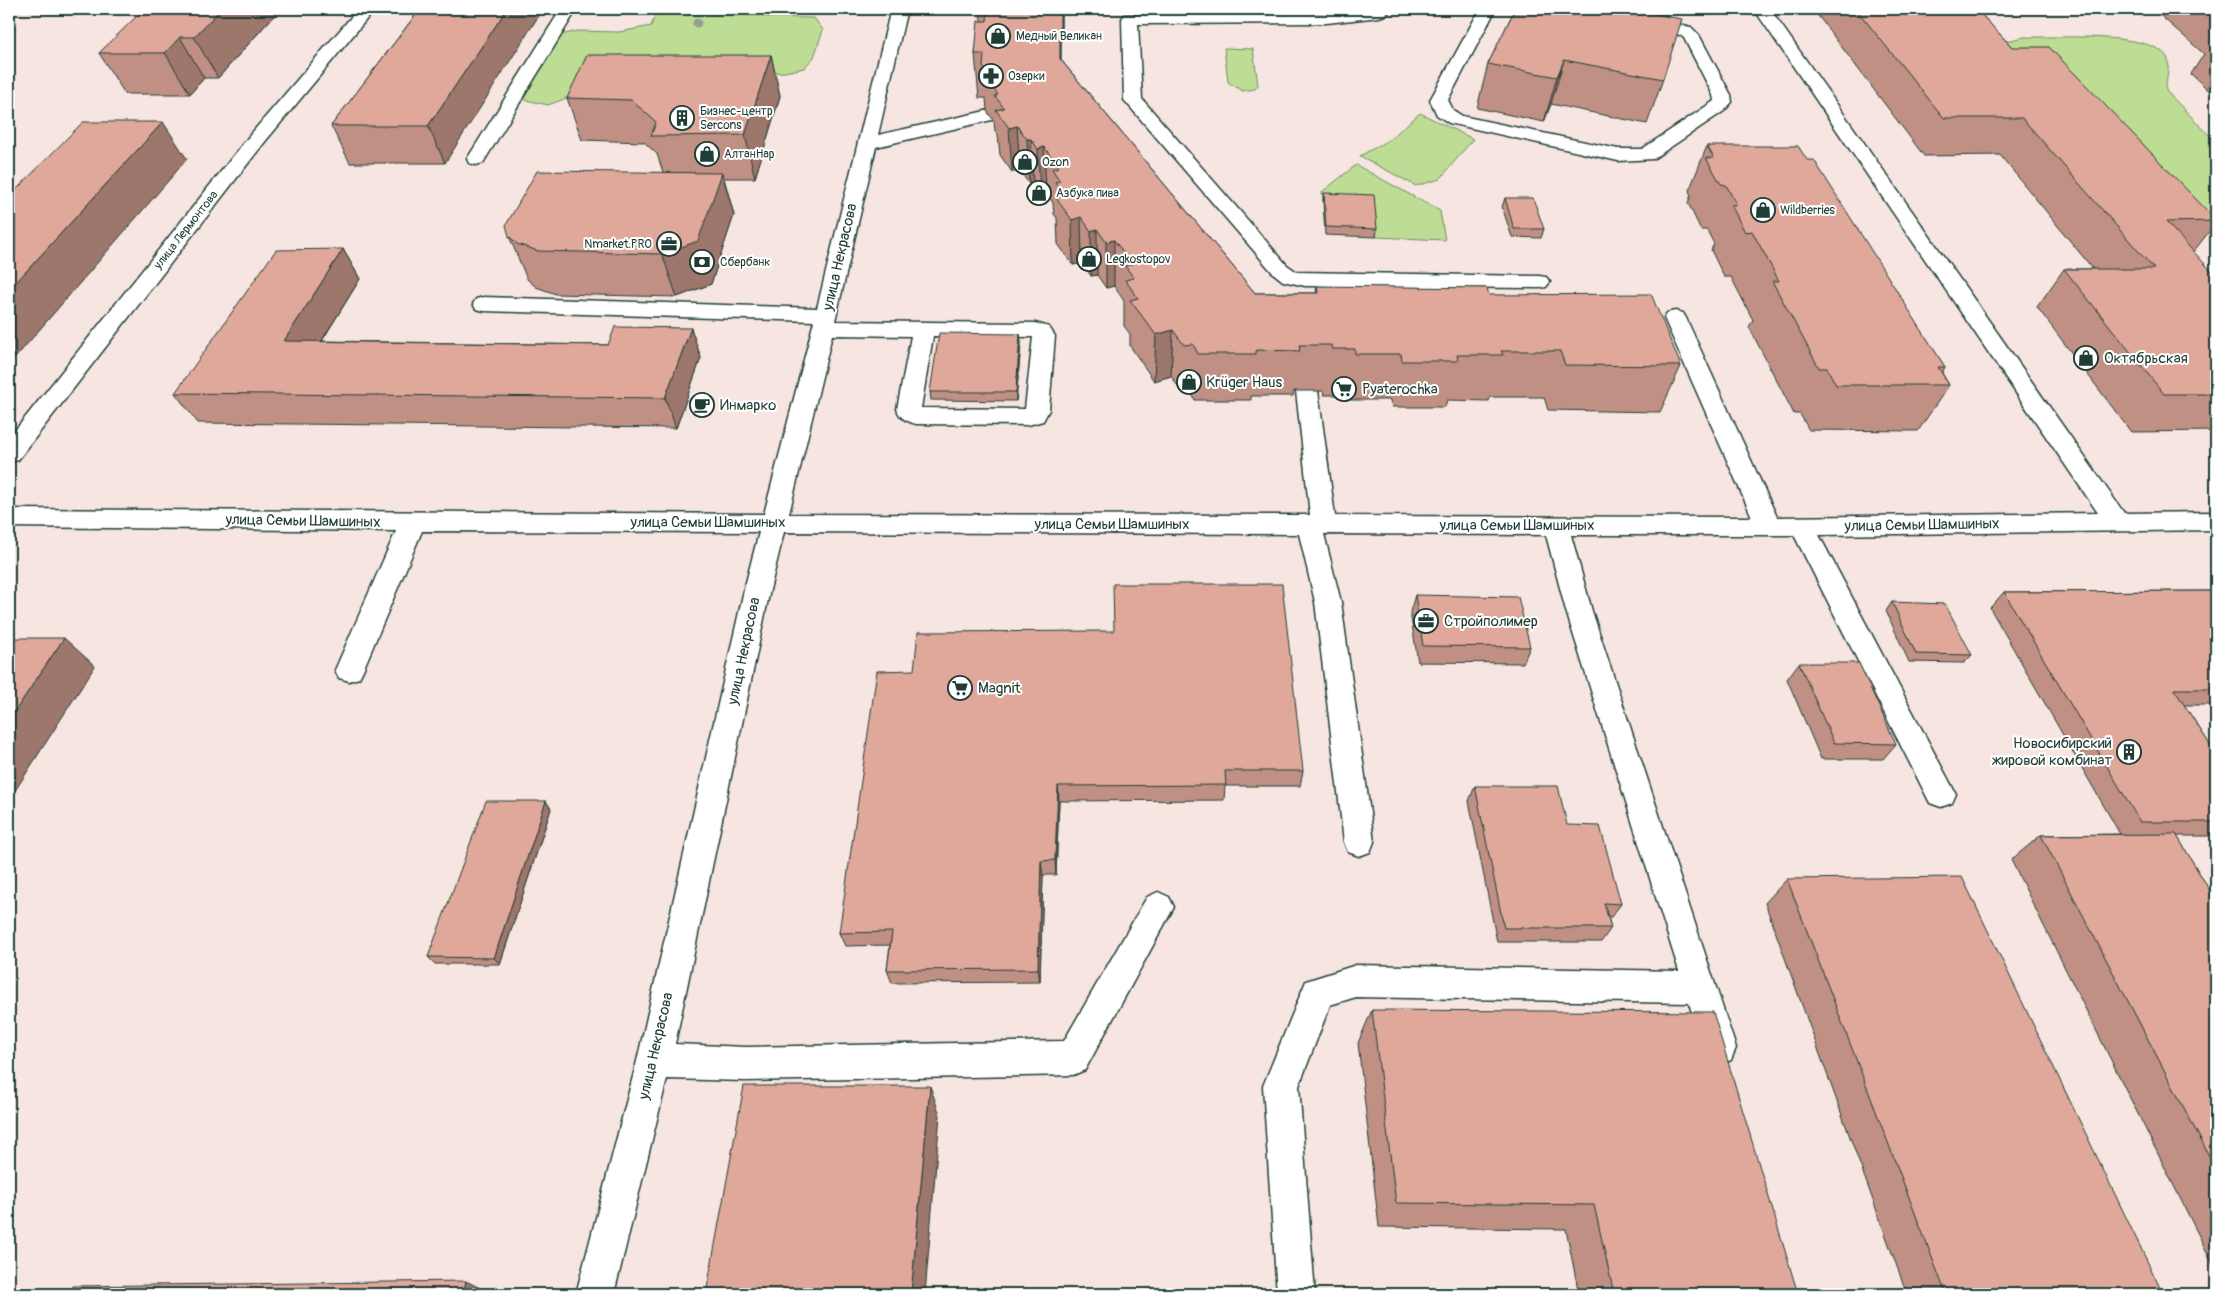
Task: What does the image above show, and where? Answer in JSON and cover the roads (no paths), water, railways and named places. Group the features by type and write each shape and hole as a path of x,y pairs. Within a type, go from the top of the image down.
{"street":[{"name":"улица Лермонтова","path":"9,454 257,139 367,9"},
{"path":"476,159 569,9"},
{"name":"улица Некрасова","path":"595,1294 654,1061 757,590 776,522 899,9"},
{"path":"1384,9 1378,12 1327,18 1130,14 1133,100 1280,269 1290,276 1305,280 1539,282"},
{"path":"1488,9 1440,100 1441,109 1449,117 1618,155 1646,155 1718,108 1723,102 1722,95 1686,31 1573,9"},
{"path":"1762,9 2117,522"},
{"path":"867,143 990,115"},
{"path":"484,304 824,321 923,329 1035,330 1041,332 1044,336 1035,415 1028,417 926,416 910,414 909,409 923,329"},
{"path":"1675,318 1769,526"},
{"path":"1307,391 1316,525 1328,602 1359,842"},
{"name":"улица Семьи Шамшиных","path":"9,518 413,522 1769,526 2216,521"},
{"path":"349,670 413,522"},
{"path":"1556,525 1579,612 1701,987 1726,1074"},
{"path":"1802,526 1941,794"},
{"path":"654,1061 746,1064 1073,1058 1158,907"},
{"path":"1296,1294 1281,1086 1318,992 1356,981 1701,987"}],"place":[{"name":"Медный Великан","path":"998,36"},
{"name":"Озерки","path":"991,76"},
{"name":"Бизнес-центр Sercons","path":"682,118"},
{"name":"АлтанНар","path":"707,154"},
{"name":"Ozon","path":"1025,162"},
{"name":"Азбука пива","path":"1039,193"},
{"name":"Wildberries","path":"1763,210"},
{"name":"Nmarket.PRO","path":"669,244"},
{"name":"Legkostopov","path":"1089,259"},
{"name":"Сбербанк","path":"702,262"},
{"name":"Октябрьская","path":"2086,358"},
{"name":"Krüger Haus","path":"1189,382"},
{"name":"Pyaterochka","path":"1344,389"},
{"name":"Инмарко","path":"702,405"},
{"name":"Стройполимер","path":"1426,621"},
{"name":"Magnit","path":"960,688"},
{"name":"Новосибирский жировой комбинат","path":"2129,752"}]}
